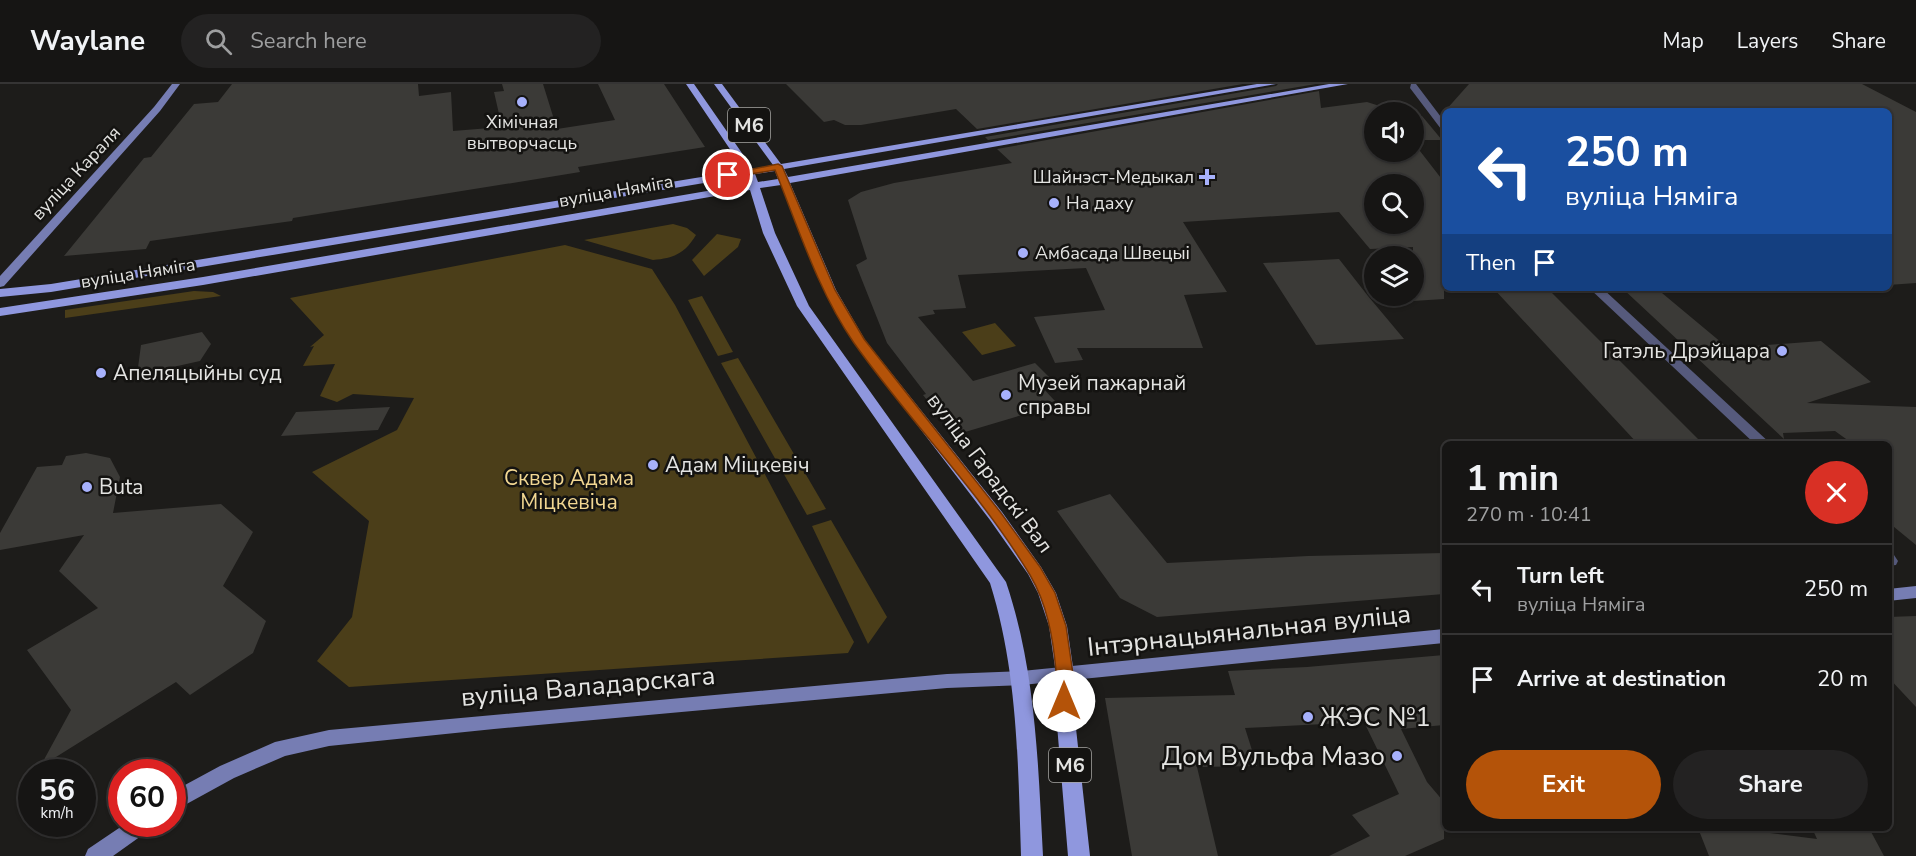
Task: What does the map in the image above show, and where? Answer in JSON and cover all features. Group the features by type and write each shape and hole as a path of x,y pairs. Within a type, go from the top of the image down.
{"main road":[{"name":"вуліца Караля","path":"0,283 157,109 176,84"},
{"name":"М6","path":"690,84 749,171 769,233 802,306 998,582 1010,612 1022,678 1032,856"},
{"name":"М6","path":"718,84 778,166 785,182"},
{"name":"вуліца Няміга","path":"0,293 51,288 265,254 1272,84"},
{"name":"вуліца Няміга","path":"0,312 203,281 1344,84"},
{"name":"вуліца Гарадскі Вал","path":"785,182 830,290 859,340 996,516 1035,571 1047,593 1058,626 1065,674 1064,701 1079,856"},
{"path":"1892,595 1916,592"},
{"name":"Інтэрнацыянальная вуліца","path":"1022,678 1442,636"},
{"name":"вуліца Валадарскага","path":"186,795 227,772 282,748 329,738 947,681 1022,678"},
{"path":"96,856 123,837"}],"street":[{"path":"1413,86 1442,124"},
{"path":"1598,291 1761,441"}],"green space":[{"path":"673,224 687,228 696,235 679,254 661,259 653,260 584,240"},
{"path":"717,234 741,239 738,247 704,276 692,260"},
{"name":"Сквер Адама Міцкевіча","path":"565,245 652,269 675,305 854,642 848,653 349,687 317,661 352,617 369,521 312,472 397,430 414,398 353,394 337,402 320,396 335,364 303,366 314,346 310,347 324,335 290,298"},
{"path":"194,291 213,292 221,296 65,318 65,310"},
{"path":"702,296 733,352 718,356 688,300"},
{"path":"995,323 1016,346 982,355 962,332"},
{"path":"738,358 826,509 807,515 721,363"},
{"path":"831,520 887,617 868,644 812,526"}],"building":[{"path":"232,84 418,84 419,96 451,92 453,131 502,127 494,92 504,91 502,84 543,84 557,129 615,120 598,84 664,84 705,147 578,167 580,172 293,218 292,221 150,241 146,249 64,256 144,158 151,157 194,104 218,102"},
{"path":"786,84 1243,84 977,129 956,109 861,125 845,125 834,120 824,122"},
{"path":"1278,84 1316,84 988,140 985,137 1276,86"},
{"path":"1469,84 1862,84 1916,112 1916,283 1892,285 1892,108 1448,108"},
{"path":"1319,91 1321,108 1364,102 1364,162 1424,162 1424,156 1442,179 1442,291 1444,291 1444,299 1424,300 1424,246 1367,246 1339,212 1183,222 1227,292 1184,295 1203,348 1077,348 1083,360 1055,363 1034,317 1105,310 1086,268 958,275 966,308 933,310 935,314 918,317 973,381 1035,363 1053,381 1040,385 1055,401 1026,410 1029,413 955,435 923,395 926,394 887,343 856,265 867,259 848,200 861,192 894,183 1012,163 997,149"},
{"path":"1424,118 1442,140 1424,140"},
{"path":"1339,259 1364,291 1364,306 1376,306 1404,339 1316,345 1263,263"},
{"path":"1496,291 1550,291 1700,441 1635,441"},
{"path":"1625,291 1660,291 1728,348 1821,341 1871,382 1807,403 1916,407 1916,545 1892,525 1892,441 1849,441 1835,431 1783,433 1784,439"},
{"path":"202,332 211,344 200,361 137,375 141,345"},
{"path":"390,407 378,430 281,436 296,412"},
{"path":"86,453 110,458 120,477 113,513 221,504 253,532 223,586 266,621 253,653 190,695 176,682 53,759 44,759 71,710 27,650 98,608 59,571 84,535 0,550 0,533 37,467 62,465 66,456"},
{"path":"1110,494 1167,563 1308,556 1442,553 1442,594 1157,617 1120,598 1057,511"},
{"path":"1916,616 1916,707 1892,681 1892,617"},
{"path":"1442,655 1442,725 1401,729 1427,782 1442,800 1444,839 1405,856 1329,856 1370,836 1352,815 1399,794 1364,722 1245,728 1257,766 1197,767 1218,856 1132,856 1105,698 1235,695 1228,671 1307,667"},
{"path":"1699,831 1754,831 1817,839 1813,831 1871,831 1884,856 1709,856"}],"place":[{"name":"Хімічная вытворчасць","path":"522,102"},
{"name":"Шайнэст-Медыкал","path":"1207,177"},
{"name":"На даху","path":"1054,203"},
{"name":"Амбасада Швецыі","path":"1023,253"},
{"name":"Гатэль Дрэйцара","path":"1782,351"},
{"name":"Апеляцыйны суд","path":"101,373"},
{"name":"Музей пажарнай справы","path":"1006,395"},
{"name":"Адам Міцкевіч","path":"653,465"},
{"name":"Buta","path":"87,487"},
{"name":"ЖЭС №1","path":"1308,717"},
{"name":"Дом Вульфа Мазо","path":"1397,756"}],"route":[{"path":"728,175 778,166 830,290 859,340 996,516 1035,571 1047,593 1058,626 1065,674 1064,701"}]}
